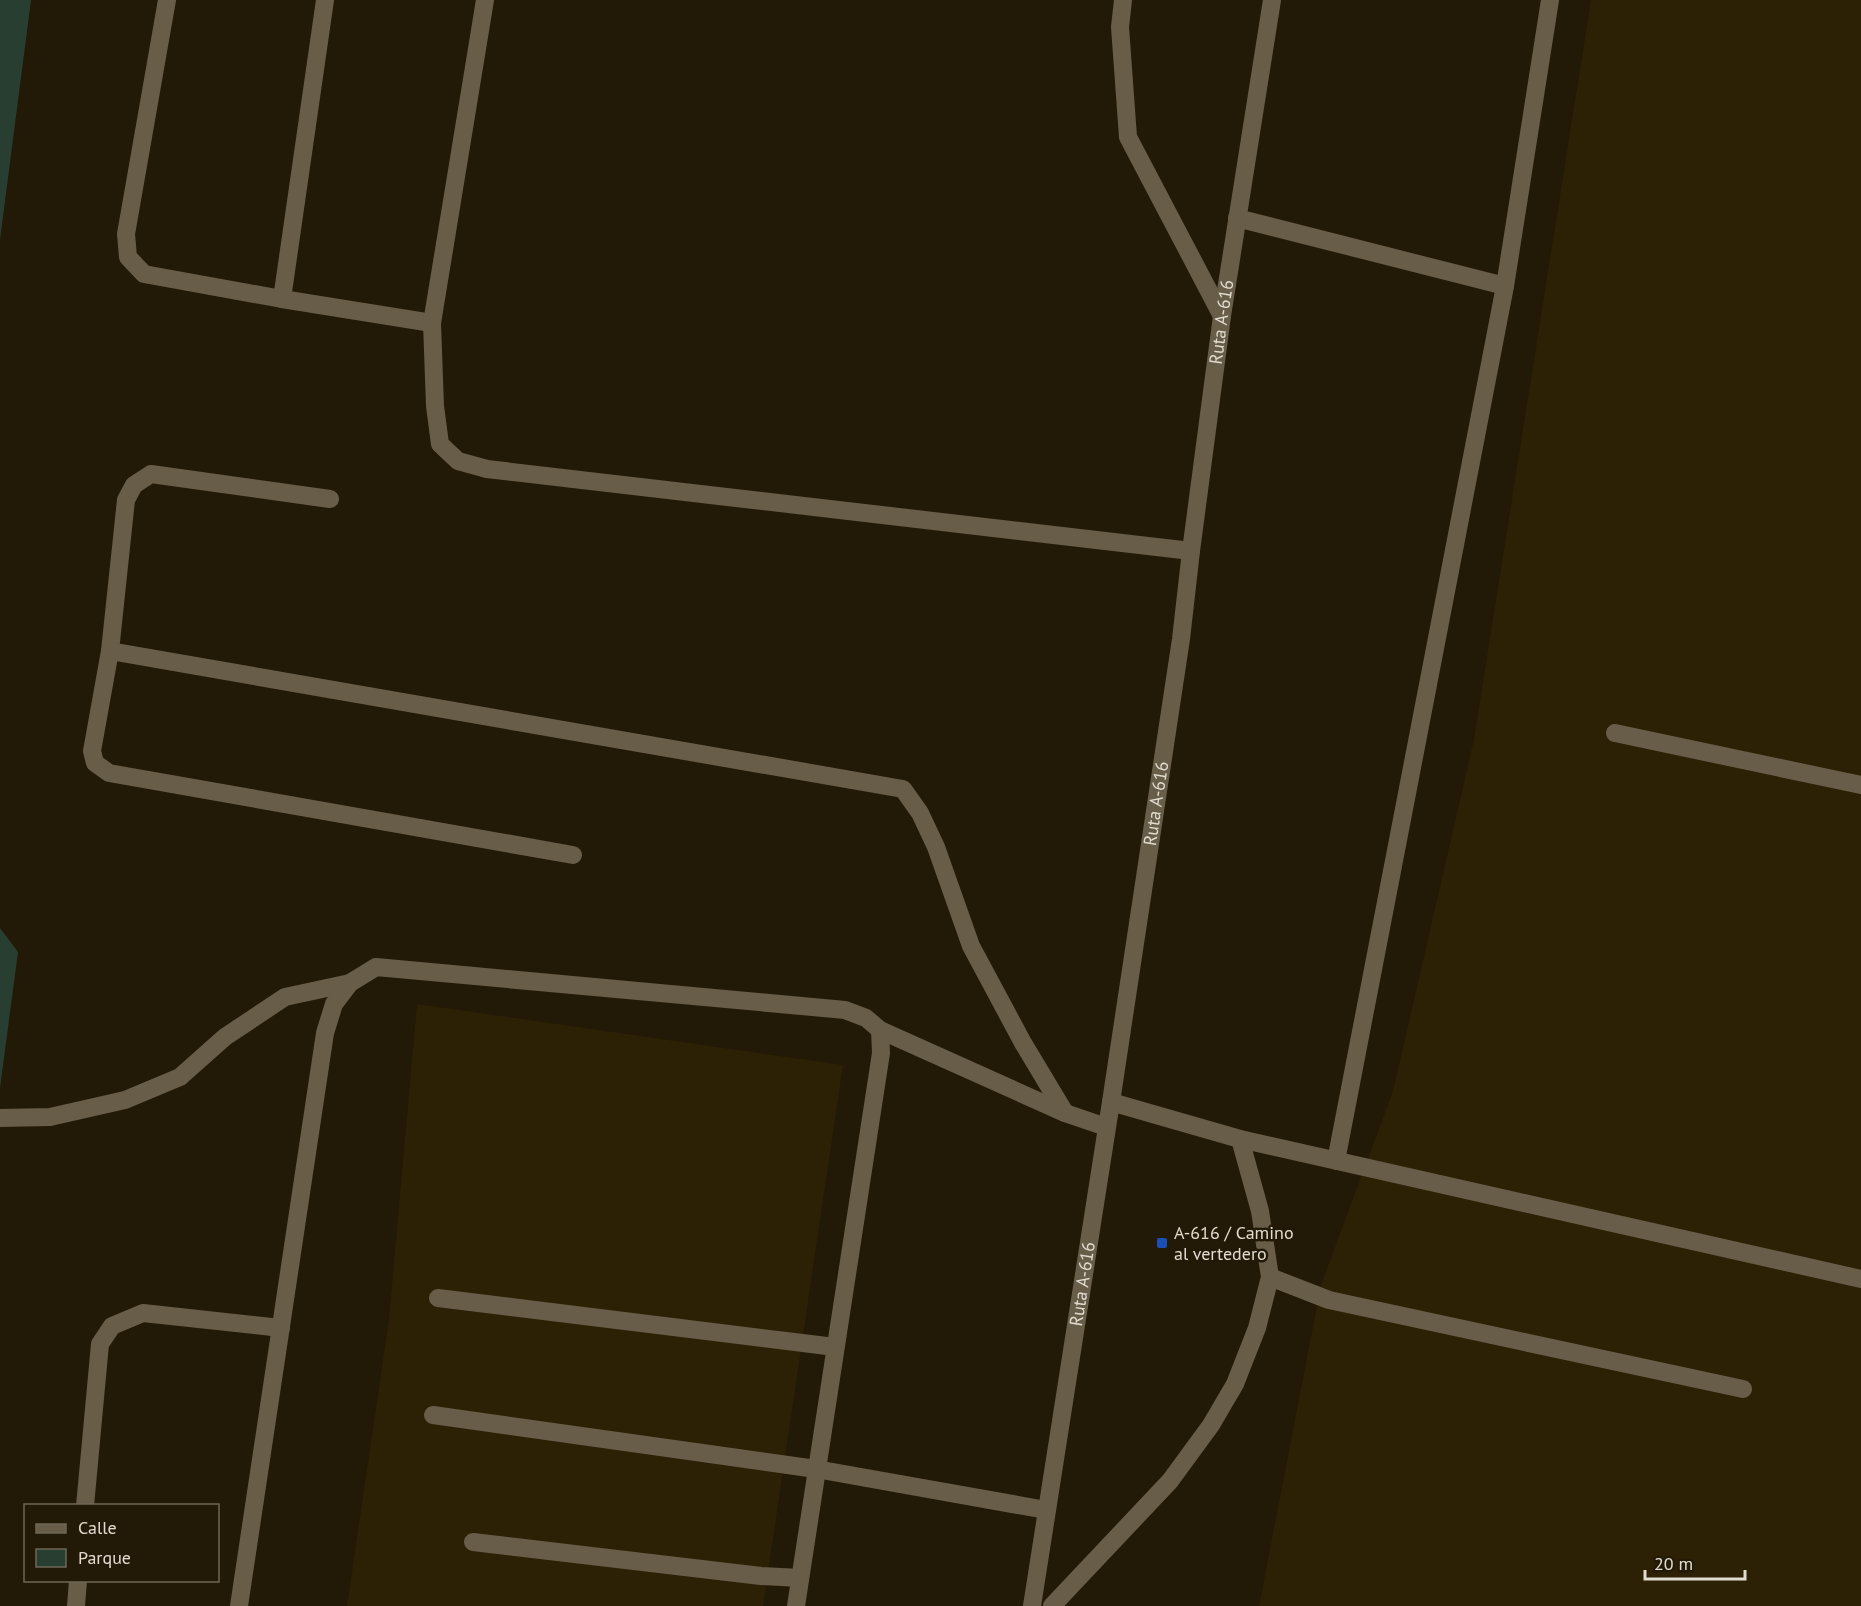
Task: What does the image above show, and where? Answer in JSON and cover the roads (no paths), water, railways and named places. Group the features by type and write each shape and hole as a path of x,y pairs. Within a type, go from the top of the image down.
{"street":[{"path":"167,0 126,234 128,257 144,273 282,299 432,323"},
{"path":"282,299 325,0"},
{"path":"485,0 432,323 435,406 440,444 458,461 487,469 1191,551"},
{"path":"1123,0 1120,27 1128,136 1222,316"},
{"name":"Ruta A-616","path":"1032,1606 1181,639 1222,316 1272,0"},
{"path":"1336,1161 1506,286 1550,0"},
{"path":"1237,218 1506,286"},
{"path":"330,499 151,474 134,485 126,501 110,651 92,750 95,763 109,773 573,855"},
{"path":"110,651 903,789 920,813 936,847 971,946 997,996 1065,1113"},
{"path":"1616,733 1861,785"},
{"path":"0,1118 50,1117 124,1100 180,1077 225,1037 285,997 350,983 376,967 845,1010 866,1018 880,1030 1065,1113 1106,1127"},
{"path":"239,1606 325,1033 334,1004 350,983"},
{"path":"796,1606 881,1053 880,1030"},
{"path":"1111,1102 1240,1139 1861,1279"},
{"path":"1052,1606 1170,1481 1211,1425 1235,1384 1257,1328 1270,1277 1260,1210 1240,1139"},
{"path":"1270,1277 1329,1300 1743,1389"},
{"path":"438,1298 835,1347"},
{"path":"85,1504 100,1344 112,1326 142,1313 281,1328"},
{"path":"433,1415 816,1469 1046,1510"},
{"path":"473,1542 761,1576 800,1578"},
{"path":"76,1606 78,1582"}],"place":[{"name":"A-616 / Camino al vertedero","path":"1162,1243"}]}
